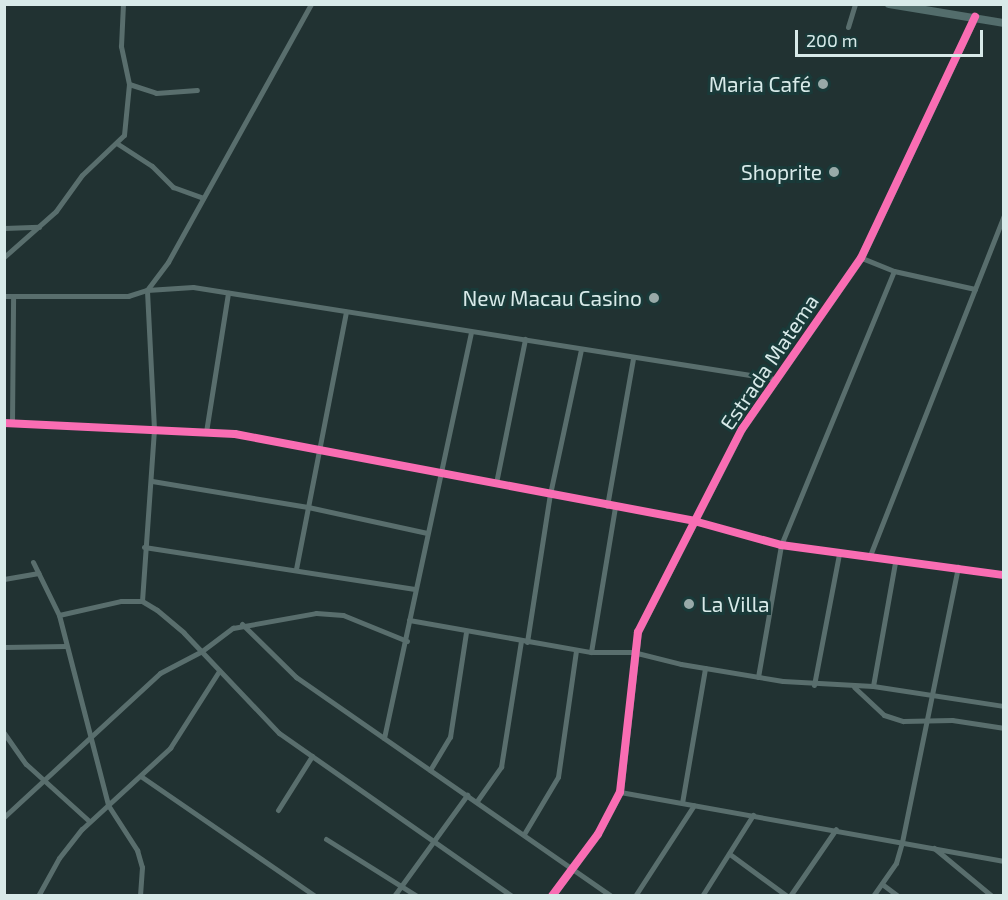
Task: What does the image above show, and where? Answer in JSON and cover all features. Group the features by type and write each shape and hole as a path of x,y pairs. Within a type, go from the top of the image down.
{"main road":[{"path":"889,4 1004,23"}],"street":[{"path":"4,257 56,211 82,175 118,144 129,111 129,84 122,46 123,4"},
{"path":"142,601 154,429 147,290 168,262 312,4"},
{"path":"848,27 855,4"},
{"name":"Estrada Matema","path":"552,896 598,834 620,792 633,652 638,632 742,429 861,258 975,17"},
{"path":"129,84 156,93 197,90"},
{"path":"118,144 153,166 173,187 203,198"},
{"path":"869,558 1004,215"},
{"path":"4,228 39,227"},
{"path":"861,258 894,271 975,289"},
{"path":"758,677 781,545 894,271"},
{"path":"4,296 128,296 147,290 193,287 775,379"},
{"path":"206,432 228,293"},
{"path":"12,423 13,296"},
{"path":"296,569 346,312"},
{"path":"384,738 407,640 415,589 471,332"},
{"path":"496,483 525,339"},
{"path":"477,801 501,767 550,494 581,349"},
{"path":"607,506 633,358"},
{"path":"4,423 206,432 440,472 694,521 781,545 1004,575"},
{"path":"152,481 308,507 427,533"},
{"path":"591,652 615,507"},
{"path":"144,547 415,589"},
{"path":"814,685 839,554"},
{"path":"33,562 59,615 108,805 137,850 142,867 140,896"},
{"path":"873,686 895,562"},
{"path":"873,896 882,884 902,842 924,723 933,694 958,567"},
{"path":"4,579 38,573"},
{"path":"59,615 104,604 142,601 202,651 279,733 512,896"},
{"path":"4,817 160,673 202,651 242,624 292,614 343,615 407,640"},
{"path":"409,620 466,633 576,650 633,652 758,677 814,685 873,686 1004,706"},
{"path":"242,624 296,677 477,801 610,896"},
{"path":"430,770 450,737 466,633"},
{"path":"4,647 66,646"},
{"path":"524,834 558,777 576,650"},
{"path":"682,803 705,668"},
{"path":"38,896 59,858 89,821 142,777 170,747 219,671"},
{"path":"854,687 884,715 924,723 952,720 1004,728"},
{"path":"4,733 26,764 45,778 89,821"},
{"path":"278,810 312,756"},
{"path":"142,777 315,896"},
{"path":"620,792 1004,861"},
{"path":"394,896 436,842 467,795"},
{"path":"635,896 694,805"},
{"path":"702,896 731,855 753,815"},
{"path":"731,855 788,896 836,829"},
{"path":"326,839 417,896"},
{"path":"932,848 992,896"},
{"path":"882,884 898,896"}],"cycle path":[{"path":"552,896 598,834 620,792 638,632 742,429 861,258 975,17"},
{"path":"4,423 235,434 694,521 781,545 1004,575"}],"place":[{"name":"Maria Café","path":"823,84"},
{"name":"Shoprite","path":"834,172"},
{"name":"New Macau Casino","path":"654,298"},
{"name":"La Villa","path":"689,604"}]}
